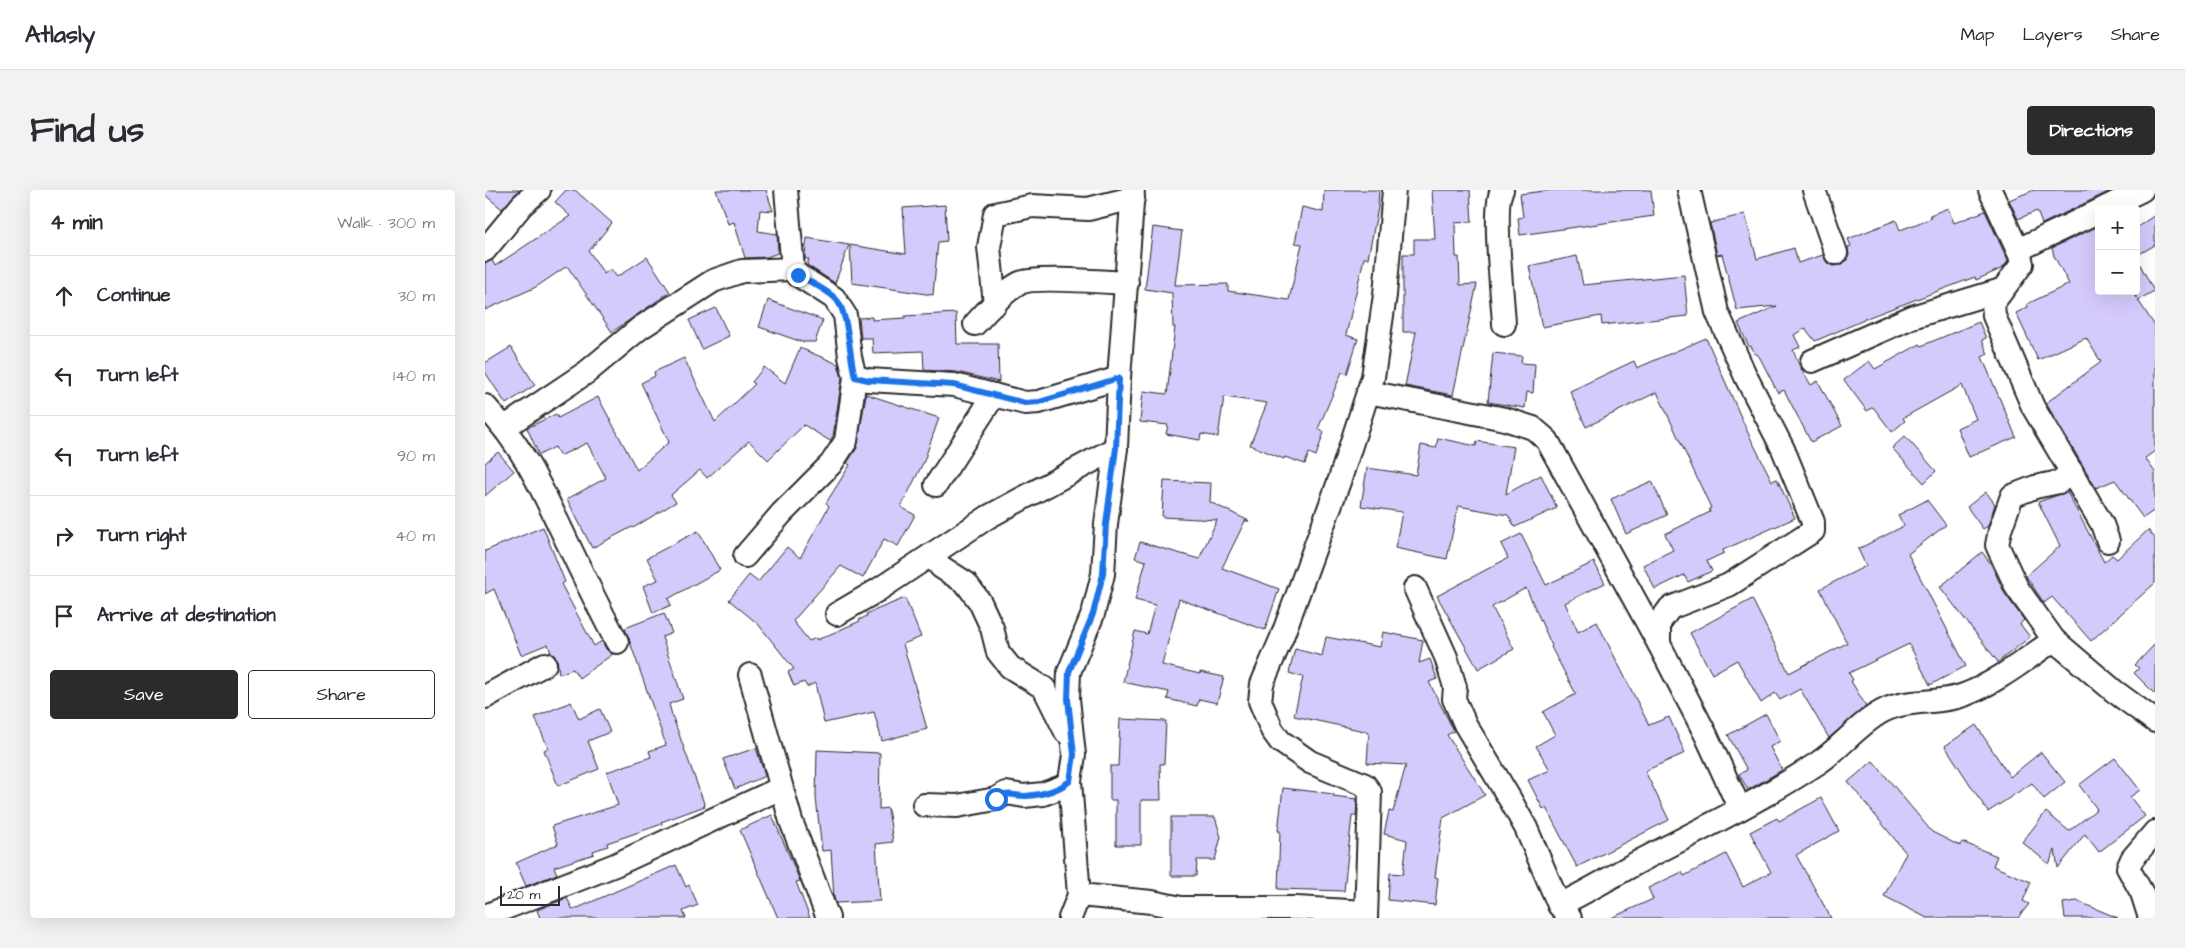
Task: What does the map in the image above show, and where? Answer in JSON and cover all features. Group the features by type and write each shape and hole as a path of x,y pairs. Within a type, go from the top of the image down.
{"street":[{"path":"485,250 523,205 539,190"},
{"path":"745,556 782,514 831,464 846,441 855,377 850,357 845,314 841,306 834,298 798,275 793,269 785,190"},
{"path":"1079,895 1151,902 1181,908 1296,908 1366,915 1370,792 1365,785 1310,762 1280,741 1272,730 1260,701 1262,684 1311,559 1373,377 1385,295 1394,190"},
{"path":"1502,190 1499,194 1498,214 1504,324"},
{"path":"1659,644 1659,623 1670,608 1729,585 1813,531 1813,522 1783,449 1746,377 1717,312 1689,190"},
{"path":"1814,190 1836,253"},
{"path":"1990,190 2018,250 2022,264 1993,303 1994,316 2033,407 2103,524 2108,541"},
{"path":"2111,205 2142,190"},
{"path":"995,304 989,247 995,214 1033,206 1088,209 1133,194 1119,378 1116,448 1106,524 1103,574 1093,614 1069,672 1068,699 1074,755 1070,781 1079,895 1070,918"},
{"path":"2018,250 2095,213"},
{"path":"505,427 587,372 639,328 713,282 742,271 793,269"},
{"path":"975,324 1021,282 1044,280 1127,283"},
{"path":"1812,361 1913,317 2001,290"},
{"path":"855,377 868,380 954,385 1025,403 1039,402 1119,378"},
{"path":"1368,392 1505,419 1533,428 1547,440 1659,644 1706,735 1740,809"},
{"path":"936,486 994,395"},
{"path":"485,406 505,427 530,466 590,591 617,642"},
{"path":"837,614 878,590 988,516 1116,448"},
{"path":"2073,472 2059,482 2035,487 2012,496 2000,530 1997,545 2017,588 2054,640 2114,691 2155,721"},
{"path":"931,555 941,567 966,583 980,602 992,628 998,652 1010,667 1044,688 1065,730 1072,738"},
{"path":"1415,588 1447,657 1455,687 1454,698 1465,724 1526,828 1564,912 1606,879 1740,809 1819,763 1869,720 1883,711 1906,702 1937,702 1964,695 1999,676 2054,640"},
{"path":"485,697 545,664"},
{"path":"751,675 781,788 828,918"},
{"path":"924,805 957,806 996,799 1006,793 1024,796 1043,794 1062,787 1070,781"},
{"path":"485,916 615,865 781,788"},
{"path":"2151,918 2128,868 2135,854 2155,832"}],"building":[{"path":"485,190 519,190 502,209 485,195"},
{"path":"566,190 575,190 612,223 589,251 604,274 611,269 617,277 647,257 670,292 612,332 567,266 536,287 485,310 485,263 492,260 495,266 570,216 555,202"},
{"path":"716,190 766,190 773,211 760,210 758,231 777,234 778,253 767,257 745,258 734,222 728,224"},
{"path":"1324,190 1379,190 1378,208 1368,258 1364,258 1346,335 1358,339 1347,374 1342,372 1318,429 1324,432 1316,456 1309,453 1305,464 1285,457 1284,459 1250,445 1267,403 1224,397 1218,437 1201,434 1200,440 1166,434 1168,425 1140,422 1143,391 1167,394 1175,327 1173,327 1172,293 1145,289 1153,227 1182,231 1175,285 1228,284 1228,291 1289,300 1302,244 1295,243 1302,207 1323,212"},
{"path":"1432,190 1470,190 1472,222 1455,223 1456,257 1459,257 1460,285 1477,284 1453,395 1405,386 1416,332 1403,332 1403,254 1414,254 1414,239 1435,239"},
{"path":"1552,190 1651,190 1654,216 1520,235 1518,218 1523,217 1520,194"},
{"path":"2034,190 2112,190 2042,224 2037,211 2018,219 2009,200"},
{"path":"945,205 947,241 938,242 933,295 852,283 850,245 906,254 903,208"},
{"path":"1948,208 1954,223 1985,211 2008,261 2003,268 1976,280 1975,277 1864,319 1815,341 1805,328 1794,335 1800,347 1793,350 1800,367 1811,385 1818,381 1842,426 1811,442 1784,390 1778,393 1760,358 1755,354 1751,346 1749,347 1738,323 1777,306 1737,310 1722,254 1717,255 1710,223 1745,214 1757,259 1794,248 1798,263 1823,255 1827,263 1834,266 1841,265 1846,261 1849,255 1848,247 1851,246 1848,239 1896,220 1900,230 1932,218 1930,215"},
{"path":"2155,215 2155,245 2140,254 2140,250 2140,225"},
{"path":"2095,228 2095,295 2134,295 2136,298 2136,295 2140,295 2140,265 2154,291 2138,300 2155,326 2155,451 2145,458 2155,472 2155,510 2143,518 2115,480 2096,488 2046,403 2101,362 2086,338 2038,360 2016,313 2028,307 2027,304 2069,284 2054,256 2052,248"},
{"path":"807,238 849,245 835,283 807,265 809,259 805,259 805,254"},
{"path":"1577,256 1583,285 1684,275 1688,316 1602,325 1601,316 1542,327 1529,266"},
{"path":"768,300 823,320 815,342 802,342 759,327"},
{"path":"716,308 729,336 702,349 689,320"},
{"path":"956,313 957,344 998,344 999,382 957,372 924,370 923,351 873,353 872,338 861,338 859,318 872,317 872,320"},
{"path":"1979,322 1986,338 1982,340 1988,354 1982,357 2016,437 1969,457 1957,428 1976,419 1962,385 1903,418 1905,421 1892,432 1873,407 1867,411 1844,380 1869,361 1875,369 1920,344 1921,346"},
{"path":"1706,338 1748,433 1772,481 1777,479 1795,518 1723,550 1724,553 1707,561 1712,571 1688,582 1684,575 1655,589 1643,565 1673,550 1665,534 1710,512 1709,509 1711,508 1657,392 1586,427 1570,391 1634,361 1637,368"},
{"path":"511,347 535,385 506,404 485,372 485,363"},
{"path":"800,348 838,364 842,378 833,436 830,441 804,425 768,460 749,441 707,478 700,470 671,495 676,502 633,528 592,548 567,499 606,478 587,443 560,456 555,447 539,455 527,428 556,414 558,418 598,397 637,470 669,442 641,383 655,376 654,372 684,358 715,422 755,384 752,382 764,367 785,383"},
{"path":"1493,353 1522,356 1521,363 1535,364 1533,393 1527,392 1525,408 1488,402"},
{"path":"866,394 939,418 924,461 901,507 915,515 898,546 884,539 863,578 841,566 793,621 809,641 816,638 817,640 860,621 867,616 866,614 905,598 921,637 903,644 927,729 882,741 874,712 824,723 815,683 807,687 804,682 794,686 788,672 794,669 758,624 729,600 749,575 758,582 787,547 800,558 829,506 826,503 850,465 847,463 857,448"},
{"path":"1905,436 1936,471 1924,483 1892,448"},
{"path":"1438,438 1476,446 1477,441 1514,447 1506,494 1541,475 1557,508 1515,527 1508,515 1458,506 1447,559 1395,548 1402,512 1361,506 1367,468 1416,475 1421,445 1436,448"},
{"path":"498,452 514,471 485,496 485,463"},
{"path":"1164,481 1211,483 1210,502 1249,521 1245,521 1222,568 1279,589 1265,630 1179,599 1162,665 1200,674 1200,672 1224,677 1217,703 1199,699 1197,706 1167,699 1169,692 1123,682 1135,631 1147,634 1155,605 1135,600 1146,561 1135,558 1140,542 1199,559 1217,520 1162,517"},
{"path":"1652,481 1667,515 1626,534 1611,499"},
{"path":"1986,492 1995,504 1988,526 1983,529 1967,507"},
{"path":"2067,492 2104,562 2112,555 2117,559 2148,530 2155,538 2155,583 2091,641 2052,597 2044,603 2026,576 2060,546 2038,502"},
{"path":"1927,500 1946,525 1908,554 1966,666 1930,685 1909,644 1849,673 1853,680 1851,681 1866,706 1829,738 1800,689 1780,700 1775,693 1761,703 1737,660 1712,674 1690,633 1752,599 1789,673 1847,643 1820,589 1866,566 1858,549 1904,526 1898,515"},
{"path":"543,527 565,582 561,584 594,646 602,641 606,649 613,654 579,678 573,669 559,674 557,658 551,653 548,644 521,655 494,589 485,594 485,551"},
{"path":"698,531 720,570 668,599 671,605 653,613 643,586 658,580 647,558"},
{"path":"1521,534 1546,585 1594,562 1605,583 1565,603 1578,632 1597,622 1649,725 1669,717 1685,753 1645,771 1669,820 1577,867 1546,808 1543,809 1528,780 1550,770 1536,746 1555,735 1543,712 1576,694 1551,647 1526,588 1492,607 1514,649 1478,669 1437,596 1508,558 1501,544"},
{"path":"1982,552 1991,564 2005,594 2024,620 2020,624 2030,637 1998,662 1940,587"},
{"path":"664,613 672,633 662,637 683,699 669,704 705,806 661,822 662,824 607,843 608,846 593,851 594,854 554,867 557,874 526,886 516,863 558,844 552,826 618,805 607,772 651,757 649,751 666,745 625,628"},
{"path":"1383,632 1423,640 1419,663 1430,659 1437,679 1429,682 1454,731 1447,735 1485,795 1443,818 1435,877 1438,878 1435,905 1388,900 1390,873 1403,874 1407,840 1384,834 1389,811 1393,812 1406,765 1367,763 1369,732 1294,716 1303,677 1289,673 1295,649 1322,656 1326,637 1380,647"},
{"path":"2155,644 2155,694 2134,673 2139,668 2135,665"},
{"path":"571,702 579,719 600,709 610,732 588,741 599,769 558,786 544,750 548,748 535,717"},
{"path":"1766,714 1780,741 1770,747 1782,770 1748,790 1739,774 1747,770 1728,735"},
{"path":"1120,719 1166,721 1164,764 1160,764 1161,800 1141,800 1141,845 1116,845 1116,800 1110,800 1110,766 1118,766"},
{"path":"1976,725 2010,777 2041,752 2065,782 2044,799 2032,783 1988,812 1945,746"},
{"path":"756,748 765,776 735,789 723,759"},
{"path":"817,750 880,753 879,809 888,808 893,842 876,844 880,901 836,903 834,898 831,850 822,851 816,798"},
{"path":"2115,758 2140,790 2130,797 2145,816 2099,852 2085,834 2058,868 2055,850 2049,864 2022,842 2046,812 2069,831 2097,809 2079,785"},
{"path":"1873,761 1932,832 1960,846 1962,842 1997,856 1993,866 2031,882 2023,901 2029,904 2018,918 1927,918 1884,896 1906,853 1848,782"},
{"path":"1283,788 1334,794 1333,796 1357,799 1356,816 1352,816 1344,891 1278,889 1280,831 1278,831"},
{"path":"1821,798 1839,831 1796,855 1831,918 1611,918 1653,899 1648,888 1682,872 1684,876 1726,854 1743,887 1771,872 1750,832 1777,818 1779,821"},
{"path":"772,815 800,881 796,882 810,918 778,918 740,830"},
{"path":"1171,817 1215,817 1221,837 1215,860 1197,860 1196,876 1171,876"},
{"path":"676,865 686,887 689,885 698,905 683,911 686,918 540,918 537,910 567,898 573,910"},
{"path":"2077,901 2118,918 2065,918 2063,903"}],"route":[{"path":"798,275 834,298 841,306 845,314 850,357 855,377 868,380 954,385 1025,403 1039,402 1119,378 1116,448 1106,524 1103,574 1093,614 1069,672 1068,699 1074,755 1070,781 1062,787 1043,794 1024,796 1006,793 996,799"}]}
